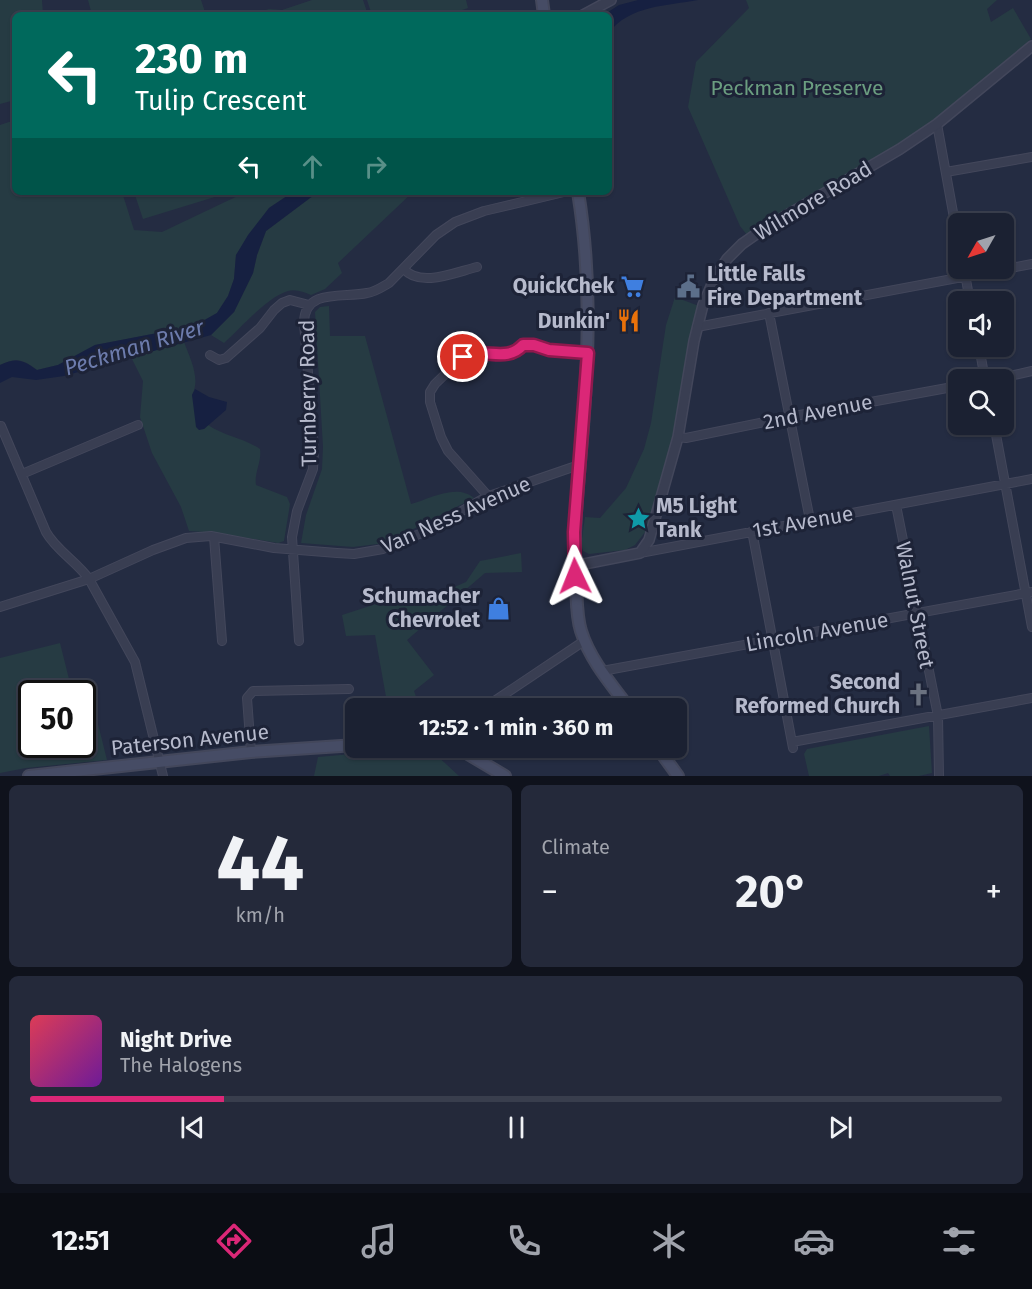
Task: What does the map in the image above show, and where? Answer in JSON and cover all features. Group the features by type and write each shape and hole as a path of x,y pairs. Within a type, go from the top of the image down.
{"main road":[{"path":"578,195 586,254 589,310 588,353 574,532 578,617 584,641 622,698"},
{"name":"Paterson Avenue","path":"29,776 251,752 345,746"},
{"path":"475,758 505,776"},
{"path":"665,758 678,776"}],"street":[{"path":"589,12 611,0"},
{"name":"Wilmore Road","path":"640,553 651,535 678,437 697,327 703,305 715,277 741,244 900,149 936,124 1032,46"},
{"path":"936,124 953,213"},
{"path":"946,172 1032,157"},
{"name":"Turnberry Road","path":"299,640 292,537 297,511 313,469 314,449 304,322 304,314 309,305 315,299 372,292 389,283 436,235 466,216 552,195"},
{"path":"1014,266 1032,264"},
{"path":"404,268 411,276 424,279 477,267"},
{"path":"697,327 948,276"},
{"name":"Turnberry Road","path":"210,355 219,360 226,358 260,328 282,303 290,300 309,305"},
{"path":"770,313 810,520"},
{"path":"488,496 453,457 441,436 430,402 430,392 435,384 469,354 510,355 523,345 588,353"},
{"path":"1014,375 1032,371"},
{"name":"2nd Avenue","path":"678,437 686,438 948,388"},
{"path":"22,474 138,425"},
{"path":"1,426 49,538 80,567 89,579 135,662 164,776"},
{"path":"996,435 1029,593 1032,627"},
{"name":"Van Ness Avenue","path":"0,607 89,579 179,540 192,537 214,537 292,550 354,554 383,549 429,530 488,496 573,467 579,467"},
{"name":"1st Avenue","path":"574,567 1032,479"},
{"name":"Walnut Street","path":"896,505 938,716 939,776"},
{"path":"752,531 793,745 1032,698"},
{"path":"214,537 222,641"},
{"name":"Lincoln Avenue","path":"602,671 1029,593"},
{"path":"499,698 584,641"},
{"path":"251,752 247,698 253,691 349,689"}],"green space":[{"path":"0,0 42,0 43,12 12,12 12,101 0,104"},
{"path":"88,0 201,0 205,12 91,12"},
{"path":"312,0 363,0 367,12 259,12 269,9 282,10"},
{"path":"367,0 466,0 468,8 457,12 371,12"},
{"name":"Peckman Preserve","path":"746,0 997,0 987,9 991,22 1013,8 1031,39 953,107 904,141 747,235 740,226 688,107 696,62 749,8"},
{"path":"12,121 12,195 123,195 134,230 162,232 240,195 288,195 269,208 236,255 234,279 228,296 217,313 194,326 95,345 58,365 37,370 20,360 0,365 0,125"},
{"path":"135,195 221,195 143,219"},
{"path":"314,195 410,195 338,263 342,273 325,289 311,295 294,290 280,294 263,306 224,343 211,335 234,312 253,273 266,231"},
{"path":"675,297 699,306 692,330 676,425 649,527 635,545 625,550 589,554 583,551 581,545 585,517 600,518 626,488 644,449 651,423 666,325"},
{"path":"329,306 330,336 365,336 411,504 451,492 467,494 474,498 386,543 353,547 301,543 306,515 322,469 323,447 315,312 320,307"},
{"path":"184,342 195,375 192,395 204,429 208,425 260,449 256,485 287,497 290,504 284,541 278,543 189,531 181,507 152,453 140,417 143,381 131,357"},
{"path":"521,553 522,572 485,573 407,640 434,675 414,691 416,698 386,698 375,635 346,636 342,615 413,592 417,603 466,582 480,561"},
{"path":"60,643 69,680 18,680 18,758 96,758 96,716 107,760 26,768 0,773 0,658"},
{"path":"929,726 932,773 919,776 890,776 888,773 879,776 809,776 804,754 807,749"},
{"path":"345,755 345,758 440,758 459,776 314,776 318,757"}],"water":[{"path":"638,0 698,0 638,12 627,17 612,30 612,12 608,12 619,5"},
{"name":"Peckman River","path":"288,195 314,195 266,231 253,273 234,312 211,335 64,376 36,380 12,377 0,383 0,365 11,361 20,361 37,370 58,365 95,345 194,326 217,313 228,296 234,279 236,255 269,208"},
{"path":"195,389 209,397 227,402 226,410 204,429 199,430 196,427 192,395"}],"place":[{"name":"QuickChek","path":"632,286"},
{"name":"Little Falls Fire Department","path":"689,286"},
{"name":"Dunkin'","path":"628,321"},
{"name":"M5 Light Tank","path":"638,518"},
{"name":"Schumacher Chevrolet","path":"498,608"},
{"name":"Second Reformed Church","path":"918,694"}],"route":[{"path":"463,357 475,353 510,355 523,345 588,353 574,532 575,576"}]}
